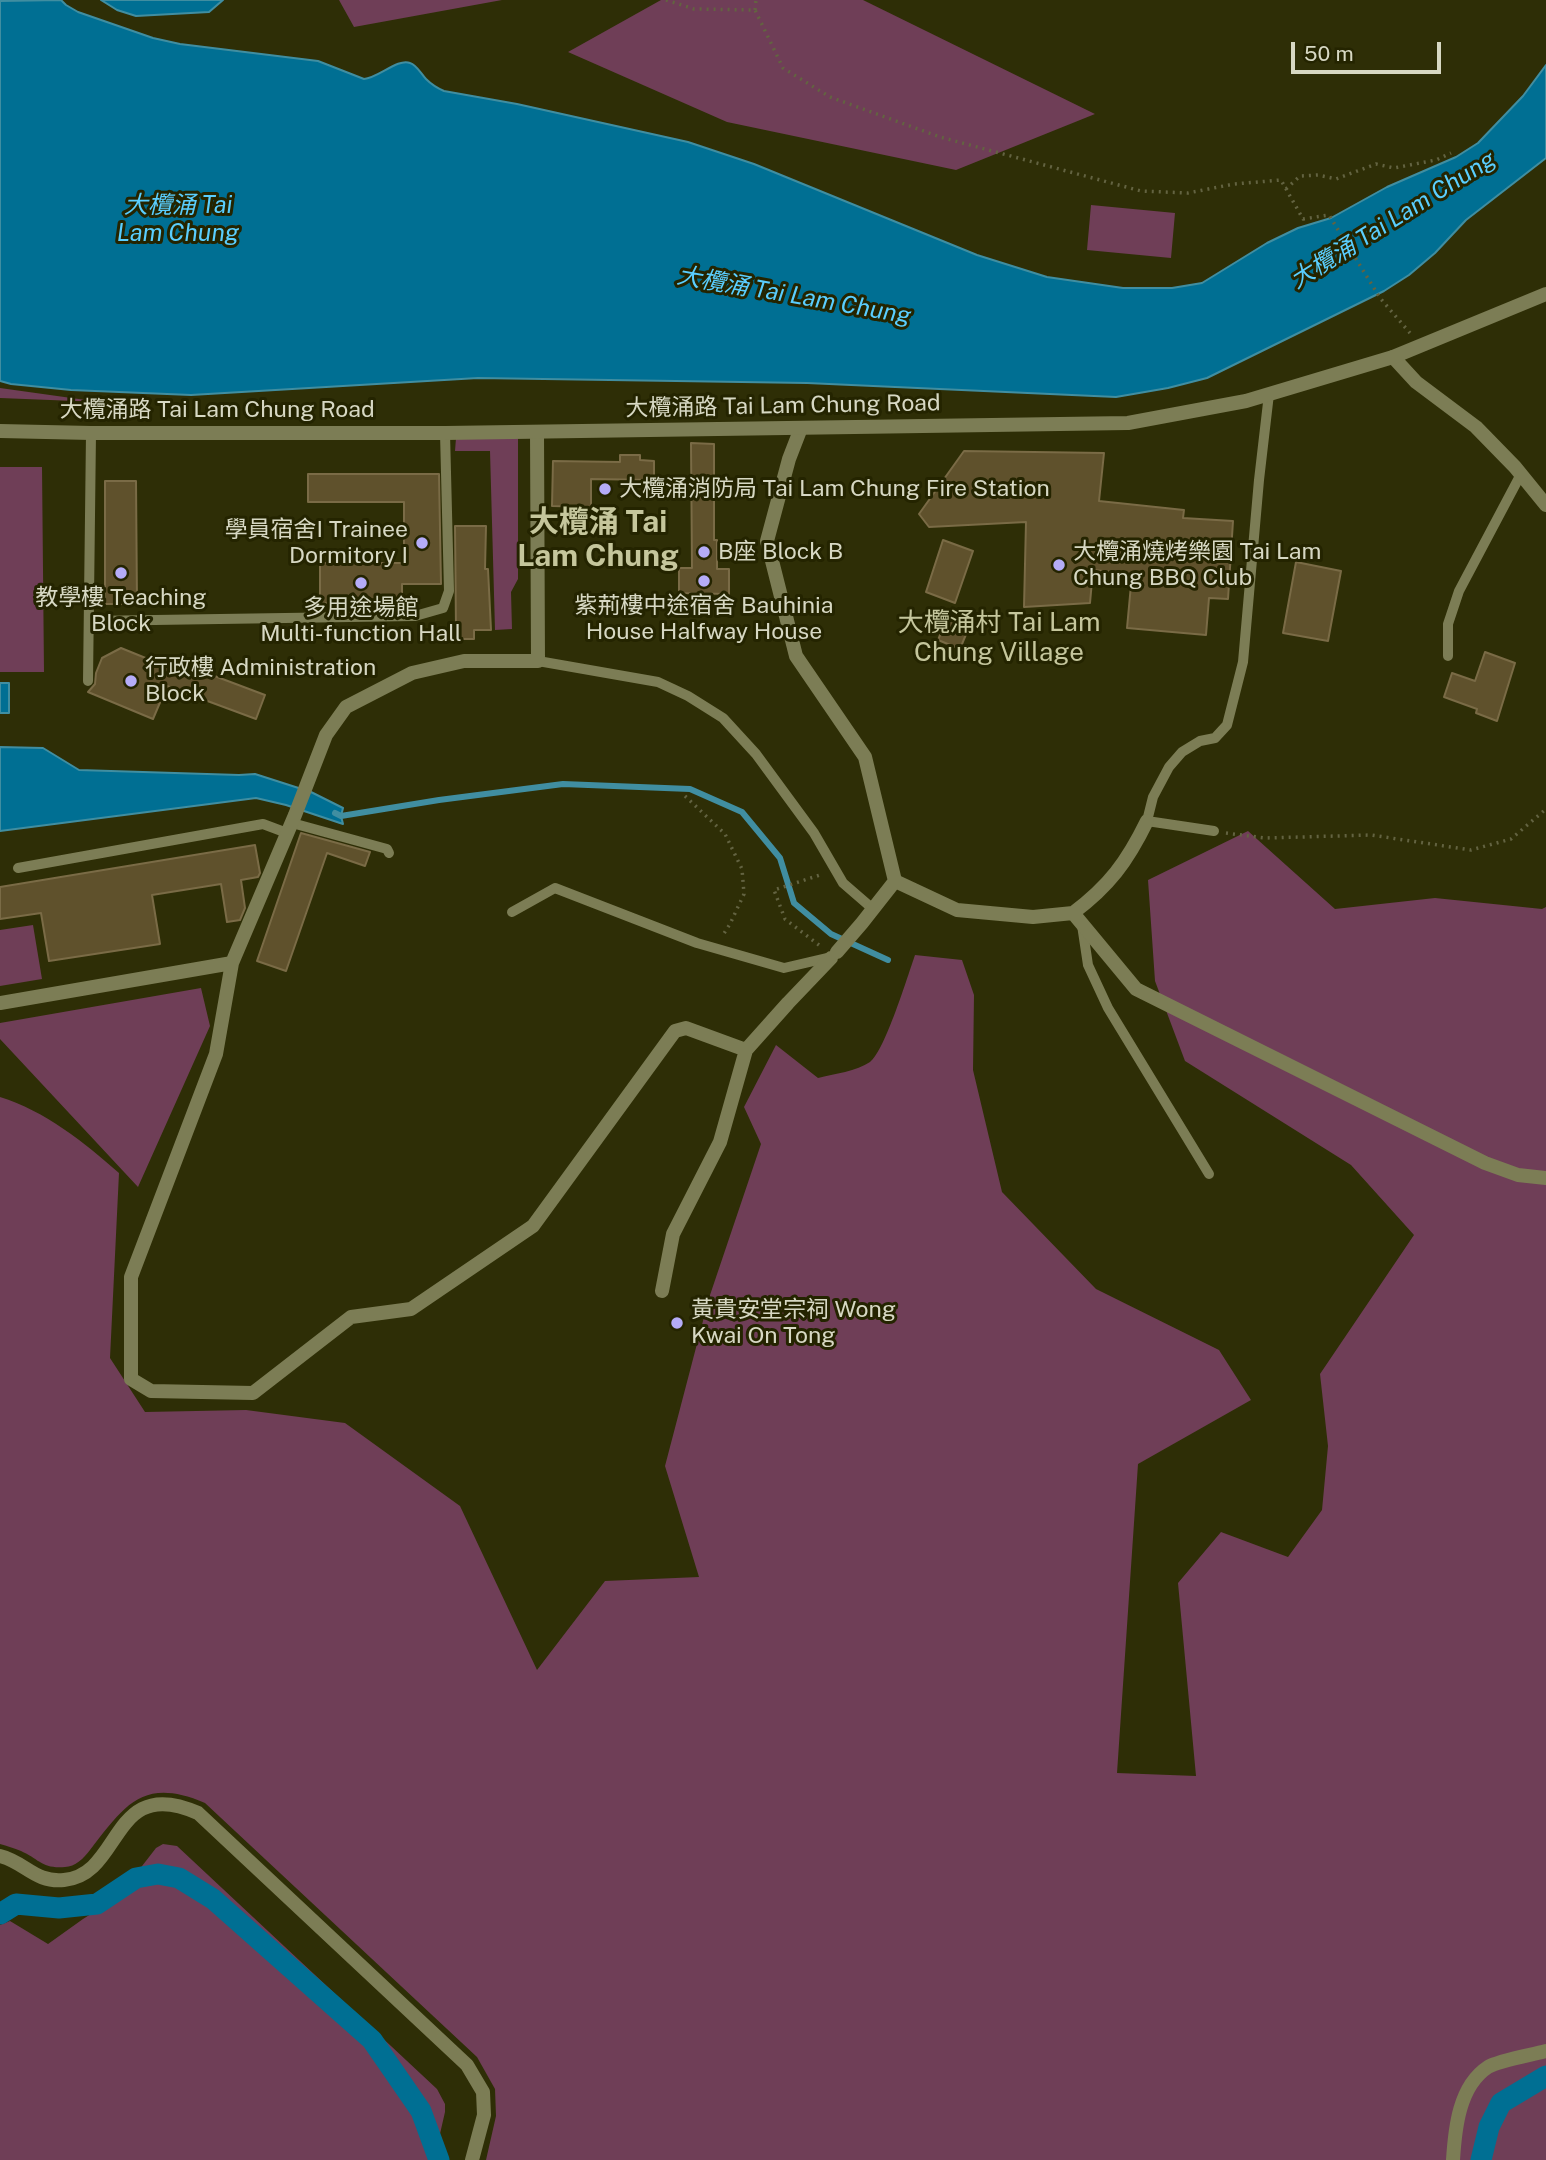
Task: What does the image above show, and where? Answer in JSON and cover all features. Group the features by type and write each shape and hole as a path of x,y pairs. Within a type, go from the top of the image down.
{"street":[{"name":"大欖涌路 Tai Lam Chung Road","path":"0,431 445,433 1128,423 1246,401 1393,357 1546,294"},
{"path":"1393,357 1416,382 1476,427 1546,505"},
{"path":"802,428 789,459 767,541 796,656 865,757 895,881"},
{"path":"537,432 538,661 464,661 412,673 346,707 326,735 232,963 216,1054 131,1278 131,1379 151,1391 253,1394 351,1317 411,1309 533,1226 675,1031 686,1028 746,1050"},
{"path":"1077,918 1131,853 1147,821"},
{"path":"662,1291 673,1234 720,1142 746,1050 862,923 895,881"},
{"path":"895,881 957,910 1077,918 1136,989 1473,1157 1518,1175 1546,1178"},
{"path":"0,1003 232,963"},
{"path":"0,1856 42,1878 52,1881 71,1880 88,1871 124,1824 142,1810 154,1804 167,1804 185,1807 198,1813 467,2065 483,2092 484,2115 472,2160"},
{"path":"1452,2160 1465,2094 1476,2078 1490,2065 1546,2051"}],"lane":[{"path":"1214,831 1147,821 1153,797 1169,767 1182,752 1200,741 1215,738 1227,725 1243,662 1269,394"},
{"path":"88,681 90,433"},
{"path":"89,621 415,616 443,608 449,592 445,433"},
{"path":"1448,656 1448,624 1459,591 1521,474"},
{"path":"538,661 658,682 688,696 723,718 756,754 814,832 843,883 873,909"},
{"path":"18,868 263,824 291,823 387,849 389,853"},
{"path":"512,912 555,888 697,943 784,968 831,956"},
{"path":"1077,918 1088,965 1108,1008 1209,1174"}],"path":[{"path":"666,0 694,9 755,9"},
{"path":"756,0 755,9 783,68 830,97 940,137 1141,191 1188,193 1234,184 1281,180 1303,219 1329,215 1380,298 1421,345"},
{"path":"1286,189 1300,176 1318,175 1336,179 1376,164 1394,168 1436,160 1451,153"},
{"path":"685,796 725,834 742,869 744,894 730,924 715,947"},
{"path":"1214,831 1265,838 1370,835 1471,850 1511,839 1546,809"},
{"path":"811,877 774,890 785,919 822,946 831,956"}],"shaded area":[{"path":"339,0 502,0 354,27"},
{"path":"661,0 863,0 1095,114 956,170 727,122 568,52"},
{"path":"1091,205 1175,213 1171,258 1087,250"},
{"path":"0,388 100,402 0,398"},
{"path":"518,436 518,579 511,592 512,629 495,630 490,451 455,451 456,438"},
{"path":"0,467 42,467 44,672 0,672"},
{"path":"1248,831 1335,909 1435,898 1542,909 1546,907 1546,2160 486,2160 496,2116 495,2089 477,2057 205,1803 166,1793 151,1794 138,1800 114,1820 82,1859 69,1867 46,1865 21,1851 0,1844 0,1097 48,1119 119,1173 110,1358 145,1412 246,1410 345,1423 460,1506 537,1670 605,1581 699,1577 665,1466 709,1298 761,1144 744,1107 776,1045 818,1078 852,1070 870,1062 889,1029 915,955 962,960 974,995 973,1070 1002,1192 1096,1289 1219,1350 1251,1400 1138,1464 1117,1773 1196,1776 1178,1583 1221,1532 1288,1557 1322,1510 1328,1446 1320,1374 1414,1235 1351,1165 1185,1061 1155,981 1148,880"},
{"path":"33,925 42,979 0,986 0,930"},
{"path":"201,988 210,1026 138,1187 0,1039 0,1023"},
{"path":"163,1844 177,1846 437,2089 445,2104 445,2112 434,2160 0,2160 0,1925 10,1921 48,1944 118,1897 156,1848"}],"water":[{"name":"大欖涌 Tai Lam Chung","path":"61,0 78,12 153,38 180,44 318,61 364,79 400,63 410,63 430,83 444,91 517,104 688,142 754,164 977,255 1047,277 1123,288 1172,288 1202,283 1267,243 1298,228 1331,218 1387,187 1456,157 1478,143 1523,96 1546,65 1546,158 1466,220 1435,253 1409,275 1384,291 1207,378 1116,397 807,383 478,378 191,395 71,390 11,384 0,381 0,1"},
{"path":"101,0 223,0 209,12 136,16 117,10"},
{"path":"0,683 9,683 9,713 0,713"},
{"path":"0,747 43,748 79,770 255,774 311,792 343,808 343,824 256,798 0,831"}],"building":[{"path":"691,443 714,444 714,540 717,540 717,569 729,569 729,594 679,593 679,568 692,568"},
{"path":"964,451 1104,453 1099,501 1184,510 1183,518 1233,521 1228,599 1209,598 1206,635 1127,628 1132,574 1093,570 1090,603 1024,607 1026,522 929,527 919,514"},
{"path":"620,455 640,455 640,460 654,461 654,480 591,479 591,507 552,506 553,461 620,462"},
{"name":"學員宿舍I Trainee Dormitory I","path":"308,474 439,474 441,584 402,584 402,603 320,603 320,563 404,563 404,502 308,502"},
{"name":"教學樓 Teaching Block","path":"105,481 136,481 137,604 105,604"},
{"path":"455,526 486,526 485,569 488,569 491,630 474,630 474,639 462,639 456,630"},
{"path":"943,540 973,551 955,603 926,592"},
{"path":"1296,562 1341,571 1328,641 1283,633"},
{"path":"947,618 969,627 960,649 938,640"},
{"name":"行政樓 Administration Block","path":"121,648 185,674 188,666 265,695 256,719 167,686 153,719 88,692 95,684 102,658"},
{"path":"1485,652 1515,663 1497,721 1476,713 1477,709 1444,697 1452,673 1475,681"},
{"path":"301,833 370,852 365,866 327,853 286,971 257,961"},
{"path":"255,845 260,873 258,877 241,880 245,908 240,920 227,922 221,884 152,895 160,944 49,961 41,913 0,919 0,887"}],"waterway":[{"path":"335,813 341,816 563,784 690,789 742,812 780,858 794,903 831,934 888,960"},
{"path":"0,1914 16,1904 59,1908 97,1904 136,1878 158,1874 179,1878 213,1899 372,2040 421,2111 439,2160"},
{"path":"1481,2160 1489,2127 1501,2103 1546,2076"}],"place":[{"name":"大欖涌消防局 Tai Lam Chung Fire Station","path":"605,489"},
{"name":"學員宿舍I Trainee Dormitory I","path":"422,543"},
{"name":"B座 Block B","path":"704,552"},
{"name":"大欖涌燒烤樂園 Tai Lam Chung BBQ Club","path":"1059,565"},
{"name":"教學樓 Teaching Block","path":"121,573"},
{"name":"紫荊樓中途宿舍 Bauhinia House Halfway House","path":"704,581"},
{"name":"多用途場館 Multi-function Hall","path":"361,583"},
{"name":"行政樓 Administration Block","path":"131,681"},
{"name":"黃貴安堂宗祠 Wong Kwai On Tong","path":"677,1323"}],"district":[{"name":"大欖涌 Tai Lam Chung","path":"598,540"},
{"name":"大欖涌村 Tai Lam Chung Village","path":"999,638"}]}
